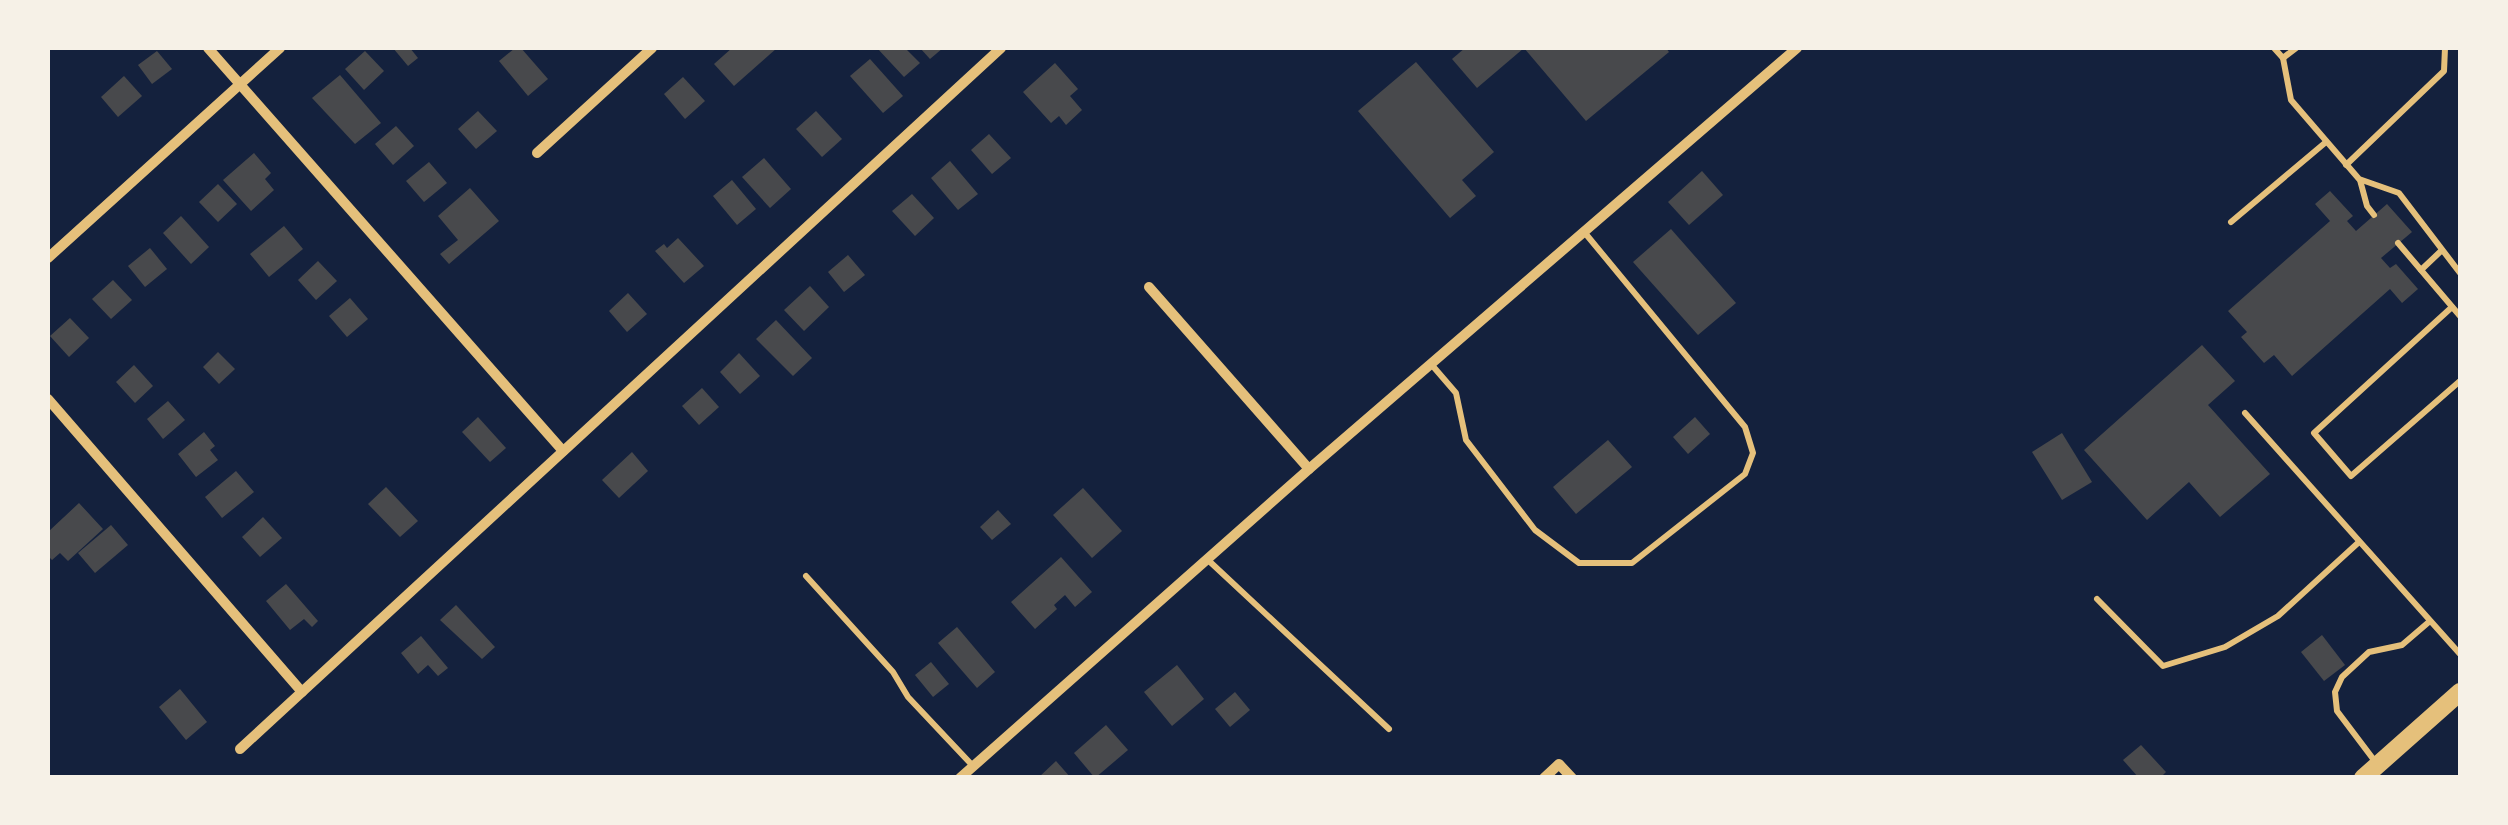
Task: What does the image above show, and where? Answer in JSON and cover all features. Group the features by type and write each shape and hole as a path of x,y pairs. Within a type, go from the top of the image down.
{"main road":[{"path":"2371,771 2460,692"}],"street":[{"path":"208,48 563,452"},
{"path":"48,258 280,48"},
{"path":"537,153 652,48"},
{"path":"240,749 1001,48"},
{"path":"960,778 1309,469 1797,48"},
{"path":"1150,287 1309,469"},
{"path":"48,399 302,692"},
{"path":"1544,778 1559,764 1572,778"}],"lane":[{"path":"2274,48 2283,58 2290,100 2359,179 2400,192 2460,272"},
{"path":"2283,58 2296,48"},
{"path":"2346,166 2444,71 2445,48"},
{"path":"2231,222 2326,142"},
{"path":"2359,179 2374,215"},
{"path":"1431,364 1456,394 1466,440 1535,530 1579,562 1632,563 1745,474 1753,452 1745,428 1584,232"},
{"path":"2398,243 2460,316"},
{"path":"2421,270 2441,251"},
{"path":"2452,307 2314,433 2351,476 2460,380"},
{"path":"2245,413 2460,654"},
{"path":"2097,599 2163,666 2225,647 2278,616 2358,542"},
{"path":"1207,559 1389,729"},
{"path":"806,576 973,766"},
{"path":"2371,771 2337,711 2336,692 2342,676 2370,652 2402,645 2430,621"}],"building":[{"path":"393,48 410,48 418,58 408,66"},
{"path":"515,48 521,48 548,79 528,96 499,61"},
{"path":"732,48 777,48 734,86 714,64"},
{"path":"877,48 905,48 920,63 904,77"},
{"path":"920,48 943,48 930,59"},
{"path":"1465,48 1524,48 1477,88 1452,59"},
{"path":"1524,48 1666,48 1669,52 1586,121"},
{"path":"157,51 172,69 152,84 138,65"},
{"path":"365,51 384,71 364,90 345,69"},
{"path":"870,59 903,96 883,113 850,76"},
{"path":"1416,62 1494,152 1462,180 1476,196 1450,218 1358,111"},
{"path":"1055,63 1078,89 1070,96 1082,110 1066,125 1059,116 1051,123 1023,92"},
{"path":"340,75 381,123 355,144 312,98"},
{"path":"124,76 142,96 118,117 101,97"},
{"path":"683,77 705,101 685,119 664,94"},
{"path":"478,111 497,131 476,149 458,129"},
{"path":"816,111 842,139 822,157 796,129"},
{"path":"396,126 414,146 393,165 375,144"},
{"path":"989,134 1011,158 992,174 971,150"},
{"path":"254,153 271,173 265,179 274,190 251,211 223,180"},
{"path":"764,158 791,189 770,208 742,177"},
{"path":"950,161 978,194 958,210 931,178"},
{"path":"429,162 447,183 424,202 406,181"},
{"path":"1702,171 1723,195 1689,225 1668,202"},
{"path":"732,180 756,209 737,225 713,196"},
{"path":"218,184 237,204 218,222 199,202"},
{"path":"470,188 499,221 449,264 440,254 458,240 438,216"},
{"path":"2330,191 2353,216 2347,221 2356,231 2387,204 2412,232 2381,258 2390,268 2396,264 2418,289 2402,303 2390,289 2292,376 2274,355 2264,363 2241,337 2247,332 2228,311 2330,221 2315,204"},
{"path":"912,194 934,218 915,236 892,211"},
{"path":"181,216 209,247 191,264 163,233"},
{"path":"284,226 303,249 269,277 250,254"},
{"path":"1671,229 1736,303 1698,335 1633,262"},
{"path":"678,238 704,266 684,283 655,251 664,244 667,248"},
{"path":"150,248 167,269 145,287 128,266"},
{"path":"848,255 865,275 844,292 828,272"},
{"path":"318,261 337,281 316,300 298,280"},
{"path":"113,280 132,300 111,319 92,299"},
{"path":"810,286 829,307 804,331 784,310"},
{"path":"628,293 647,314 627,332 609,311"},
{"path":"350,298 368,319 347,337 329,316"},
{"path":"70,318 89,338 69,357 50,336"},
{"path":"776,320 812,358 793,376 756,339"},
{"path":"2202,345 2235,381 2208,405 2270,474 2220,517 2189,482 2147,520 2084,450"},
{"path":"218,352 235,369 219,384 203,367"},
{"path":"739,353 760,376 740,394 720,372"},
{"path":"134,365 153,386 135,403 116,382"},
{"path":"702,388 719,407 699,425 682,406"},
{"path":"168,401 185,420 163,439 147,419"},
{"path":"478,417 506,448 490,462 462,432"},
{"path":"1695,417 1710,434 1688,454 1673,437"},
{"path":"204,432 215,446 210,450 218,460 196,477 178,454"},
{"path":"2062,433 2092,482 2062,500 2032,452"},
{"path":"1608,440 1632,467 1576,514 1553,487"},
{"path":"632,452 648,471 619,498 602,480"},
{"path":"236,471 254,492 222,518 205,497"},
{"path":"386,487 418,521 400,537 368,504"},
{"path":"1083,488 1122,531 1092,558 1053,515"},
{"path":"79,503 103,529 68,561 60,553 52,560 48,556 48,532"},
{"path":"998,510 1011,524 992,540 980,527"},
{"path":"263,517 282,538 260,557 242,537"},
{"path":"111,525 128,545 95,573 78,553"},
{"path":"1061,557 1092,592 1075,607 1065,595 1054,605 1057,609 1035,629 1011,602"},
{"path":"286,584 318,621 312,627 304,619 290,630 266,601"},
{"path":"456,605 495,647 482,659 440,620"},
{"path":"957,627 995,672 977,688 938,643"},
{"path":"2322,635 2345,665 2324,681 2301,652"},
{"path":"421,636 448,668 438,676 428,665 418,674 401,653"},
{"path":"931,662 949,684 933,697 915,675"},
{"path":"1177,665 1204,699 1172,726 1144,692"},
{"path":"180,689 207,722 186,740 159,707"},
{"path":"1235,692 1250,710 1230,727 1215,709"},
{"path":"1106,725 1128,750 1095,778 1074,753"},
{"path":"2141,745 2166,772 2160,778 2139,778 2123,760"},
{"path":"1056,761 1071,778 1038,778"}]}
